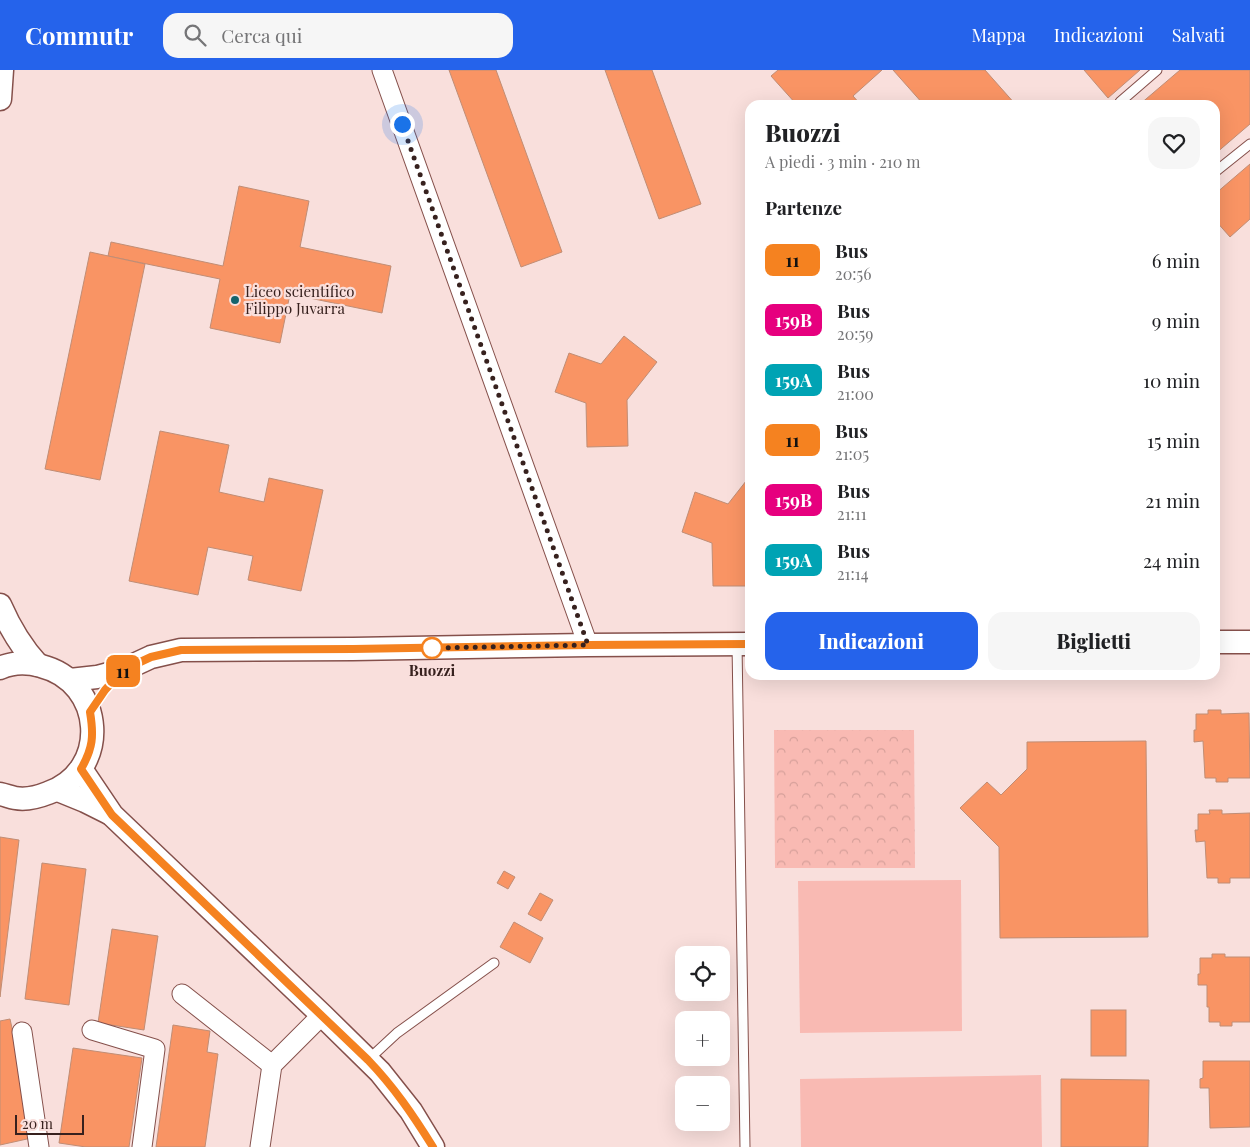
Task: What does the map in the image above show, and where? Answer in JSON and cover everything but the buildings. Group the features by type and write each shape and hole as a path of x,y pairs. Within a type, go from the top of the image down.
{"street":[{"path":"0,99 2,70"},
{"path":"382,70 588,645"},
{"path":"0,605 13,632 26,652 38,665"},
{"path":"1220,642 1250,642"},
{"path":"70,680 96,677 123,670 151,657 181,650 743,644"},
{"path":"0,668 7,665 29,662 51,668 70,680 82,694 90,712 92,726 92,742 88,756 81,769 71,781 58,790 38,797 16,798 0,794"},
{"path":"90,712 105,690 123,670"},
{"path":"81,769 112,815 380,1072 411,1111 433,1147"},
{"path":"58,790 112,815"},
{"path":"182,994 272,1065"},
{"path":"260,1147 272,1065 322,1015"},
{"path":"92,1030 155,1049 142,1147"},
{"path":"22,1032 40,1147"}],"lane":[{"path":"1122,100 1157,70"},
{"path":"1220,168 1250,144"},
{"path":"743,644 745,1147"},
{"path":"368,1060 397,1032 494,963"}],"green space":[{"path":"774,730 914,730 915,868 775,868"},
{"path":"961,880 962,1031 800,1033 798,881"},
{"path":"1041,1075 1042,1147 801,1147 800,1079"}],"bus line":[{"name":"11","path":"433,1147 411,1111 380,1072 112,815 81,769 88,756 92,742 90,712 105,690 123,670 151,657 181,650 745,644"}],"place":[{"name":"Liceo scientifico Filippo Juvarra","path":"235,300"},
{"name":"Buozzi","path":"432,648"}],"route":[{"path":"402,124 588,645 432,648"}]}
